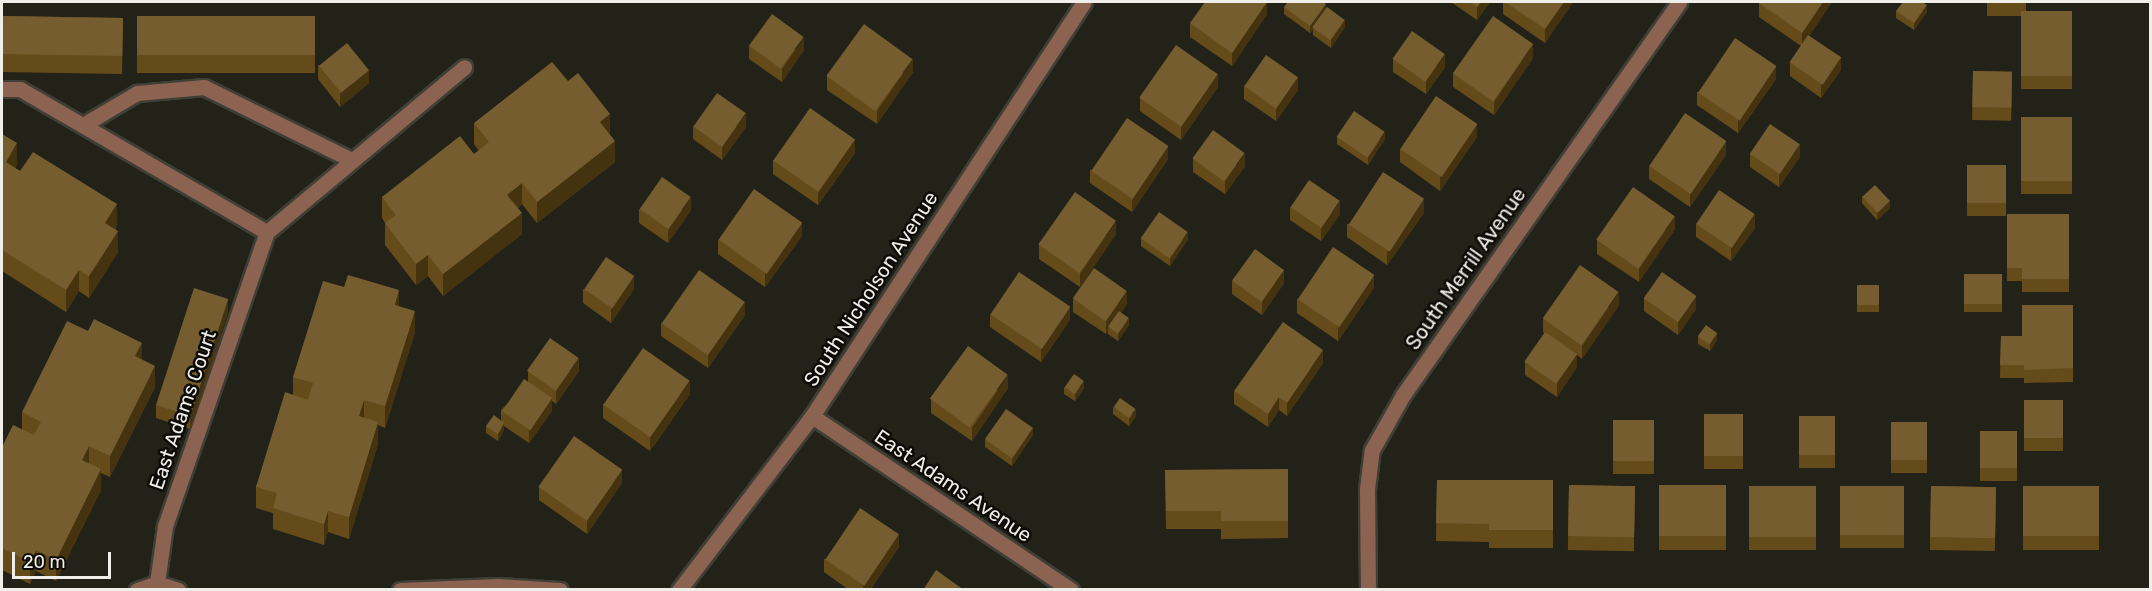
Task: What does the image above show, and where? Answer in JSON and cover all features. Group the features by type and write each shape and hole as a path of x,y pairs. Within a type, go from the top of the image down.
{"street":[{"name":"South Nicholson Avenue","path":"679,590 812,416 1084,2"},
{"name":"South Merrill Avenue","path":"1368,590 1367,489 1372,450 1403,396 1679,2"},
{"path":"2,89 20,89 267,232 464,67"},
{"path":"83,125 137,93 204,87 352,160"},
{"name":"East Adams Court","path":"157,583 165,526 267,232"},
{"name":"East Adams Avenue","path":"812,416 1071,590"},
{"path":"136,590 157,583 178,590"},
{"path":"400,590 498,586 560,590"}],"building":[{"path":"1205,2 1267,2 1232,53 1190,23"},
{"path":"1288,2 1323,2 1326,4 1310,26 1284,7"},
{"path":"1470,2 1481,2 1477,7"},
{"path":"1505,2 1564,2 1545,29"},
{"path":"1823,2 1802,33 1759,3"},
{"path":"1903,2 1922,2 1927,5 1914,23 1896,11"},
{"path":"2026,2 2026,3 1987,3"},
{"path":"1327,7 1345,20 1330,40 1312,27"},
{"path":"2021,11 2072,11 2072,76 2021,76"},
{"path":"772,14 804,37 781,68 749,46"},
{"path":"2,16 123,18 122,56 2,54"},
{"path":"137,16 315,16 315,55 137,55"},
{"path":"1493,16 1533,44 1493,101 1453,73"},
{"path":"864,24 913,59 875,111 826,76"},
{"path":"1412,31 1445,54 1425,82 1392,59"},
{"path":"1808,35 1841,57 1823,85 1790,62"},
{"path":"1735,38 1776,66 1740,121 1698,93"},
{"path":"347,43 369,70 341,93 319,66"},
{"path":"1176,45 1218,74 1181,127 1139,97"},
{"path":"1266,55 1298,77 1276,108 1244,86"},
{"path":"552,62 568,81 578,73 610,114 600,122 615,141 537,202 522,183 507,195 522,213 443,274 428,255 416,264 385,223 396,215 382,197 460,136 474,154 489,142 474,123"},
{"path":"1973,71 2012,72 2011,108 1972,107"},
{"path":"717,93 746,113 722,147 693,127"},
{"path":"1436,96 1477,124 1442,177 1400,149"},
{"path":"810,108 855,140 818,192 773,160"},
{"path":"1354,111 1385,132 1367,157 1337,137"},
{"path":"1685,113 1726,141 1691,194 1649,166"},
{"path":"2021,117 2072,117 2072,181 2021,181"},
{"path":"1127,118 1168,146 1133,199 1091,171"},
{"path":"1770,124 1800,144 1780,174 1750,154"},
{"path":"1213,130 1245,153 1224,181 1192,158"},
{"path":"2,134 17,143 6,162 20,171 33,152 117,204 105,223 118,231 89,276 79,270 66,290 2,250"},
{"path":"1967,165 2006,165 2006,203 1967,203"},
{"path":"1383,172 1424,199 1390,252 1349,225"},
{"path":"662,177 691,197 668,229 640,209"},
{"path":"1309,180 1340,201 1321,228 1291,207"},
{"path":"1875,185 1890,201 1878,213 1863,197"},
{"path":"1633,187 1675,216 1638,269 1596,239"},
{"path":"754,189 802,223 767,274 718,240"},
{"path":"1719,190 1755,214 1732,248 1696,224"},
{"path":"1075,192 1116,221 1079,273 1038,244"},
{"path":"1159,212 1188,232 1169,258 1141,238"},
{"path":"2007,214 2069,214 2069,279 2022,279 2022,268 2007,268"},
{"path":"1333,247 1374,275 1339,327 1298,299"},
{"path":"1255,249 1284,270 1261,302 1232,281"},
{"path":"606,257 634,276 612,308 584,289"},
{"path":"1580,265 1619,292 1581,345 1543,318"},
{"path":"1094,268 1127,291 1106,321 1073,298"},
{"path":"699,270 745,302 708,355 662,323"},
{"path":"1019,272 1070,307 1042,349 990,314"},
{"path":"1662,272 1696,296 1678,322 1644,298"},
{"path":"1964,274 2002,274 2002,304 1964,304"},
{"path":"348,275 399,290 395,305 415,311 385,406 364,400 359,416 378,422 349,517 328,511 324,524 273,508 277,493 256,487 285,392 308,400 313,383 293,377 323,281 344,287"},
{"path":"1857,285 1879,285 1879,305 1857,305"},
{"path":"194,288 228,299 190,416 156,405"},
{"path":"2022,305 2073,305 2073,368 2024,370 2024,365 2000,365 2001,336 2022,336"},
{"path":"1119,311 1129,318 1118,333 1108,327"},
{"path":"94,319 142,343 135,356 155,366 110,456 89,446 82,460 101,469 56,560 36,550 30,562 2,548 2,447 13,425 34,435 41,422 22,412 67,321 88,331"},
{"path":"1283,322 1323,350 1287,403 1279,397 1268,414 1234,391"},
{"path":"1706,325 1717,333 1709,345 1698,336"},
{"path":"1545,332 1577,354 1556,384 1524,361"},
{"path":"550,338 579,358 556,391 527,371"},
{"path":"968,346 1008,375 969,427 930,399"},
{"path":"643,348 690,381 650,437 603,405"},
{"path":"1074,374 1084,381 1075,394 1065,387"},
{"path":"524,379 552,398 530,430 502,411"},
{"path":"1120,398 1136,409 1129,418 1114,407"},
{"path":"2024,400 2063,400 2063,438 2024,438"},
{"path":"1006,409 1033,428 1012,458 985,439"},
{"path":"1704,414 1743,414 1743,456 1704,456"},
{"path":"494,415 504,423 498,434 486,426"},
{"path":"1799,416 1835,416 1835,455 1799,455"},
{"path":"1613,420 1654,420 1654,461 1613,461"},
{"path":"1891,422 1927,422 1927,460 1891,460"},
{"path":"1980,431 2017,431 2017,468 1980,468"},
{"path":"574,436 622,470 587,521 538,487"},
{"path":"1288,469 1288,521 1221,521 1221,511 1166,511 1165,470"},
{"path":"1437,480 1553,480 1553,530 1489,530 1489,524 1436,523"},
{"path":"1569,485 1635,486 1634,537 1568,536"},
{"path":"1659,485 1726,485 1726,536 1659,536"},
{"path":"1749,486 1816,486 1816,537 1749,537"},
{"path":"1840,486 1904,486 1904,535 1840,535"},
{"path":"1931,486 1996,487 1995,538 1930,537"},
{"path":"2023,486 2099,486 2099,536 2023,536"},
{"path":"860,508 899,534 864,586 825,559"},
{"path":"936,570 964,590 923,590"}]}
